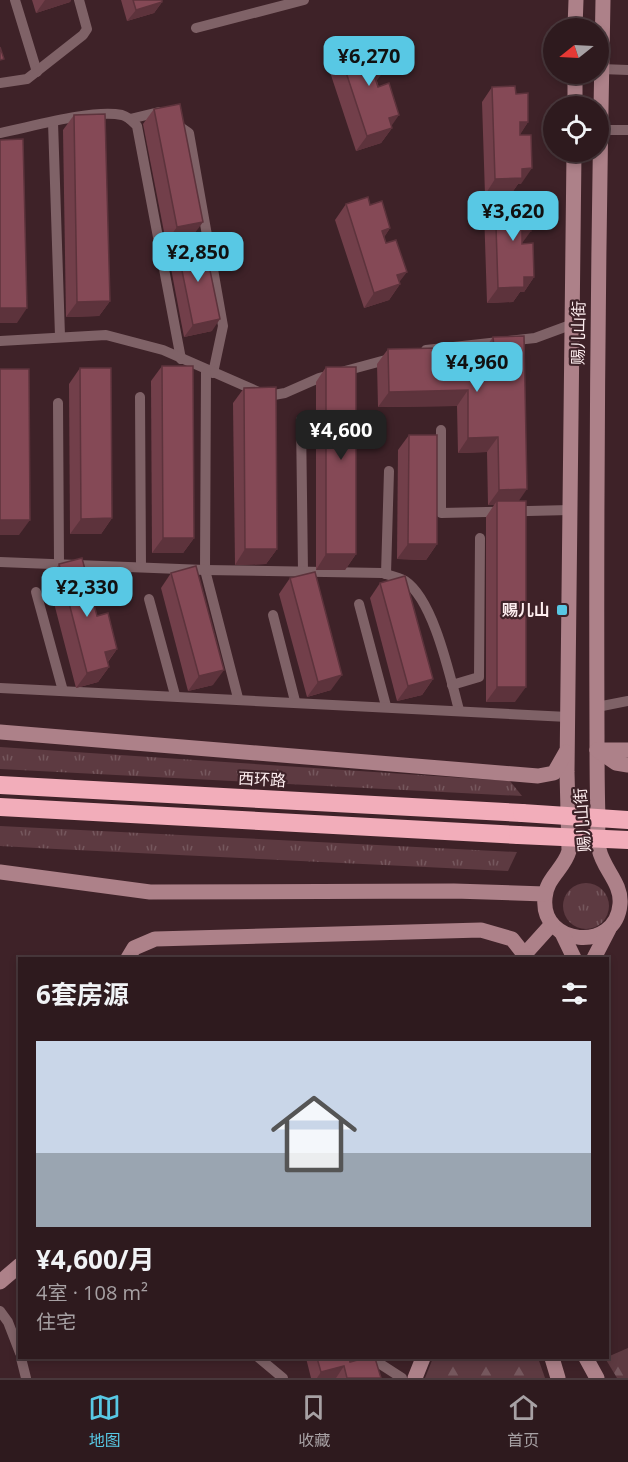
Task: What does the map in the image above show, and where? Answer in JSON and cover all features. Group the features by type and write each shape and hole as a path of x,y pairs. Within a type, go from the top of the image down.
{"highway":[{"name":"西环路","path":"0,785 628,820"},
{"path":"0,807 628,840"}],"main road":[{"path":"575,18 576,0"},
{"name":"赐儿山街","path":"602,18 603,0"},
{"name":"赐儿山街","path":"545,894 552,877 567,861 569,851 568,717 574,162"},
{"name":"赐儿山街","path":"599,162 596,382 598,849 620,893 618,919"},
{"path":"570,510 596,510"},
{"path":"0,732 538,776 554,773 568,750"},
{"path":"597,750 628,750"},
{"path":"597,750 616,763 628,765"},
{"path":"0,872 150,892 454,891 545,894 546,913 573,957"},
{"path":"557,929 586,939 618,919"},
{"path":"595,957 618,919"},
{"path":"129,957 135,948 155,939 481,930 512,939 526,956 557,929"},
{"path":"0,1282 18,1267"},
{"path":"415,1378 423,1359"},
{"path":"552,1359 558,1378"},
{"path":"587,1359 597,1378"}],"street":[{"path":"15,0 37,72"},
{"path":"0,83 20,81 37,72 83,35 87,29 79,0"},
{"path":"196,28 304,0"},
{"path":"609,69 628,70"},
{"path":"130,119 155,111 186,129 208,241 223,326 210,371 205,570 238,698"},
{"path":"0,133 96,115 121,115 130,119 140,135 181,358"},
{"path":"53,122 60,336"},
{"path":"609,130 628,130"},
{"path":"161,250 208,241"},
{"path":"0,341 106,335 163,350 268,396 285,393 319,378 405,355 432,349 535,338 573,324"},
{"path":"140,397 141,567"},
{"path":"58,403 58,563"},
{"path":"301,420 303,572"},
{"path":"441,430 441,513 570,510"},
{"path":"387,574 389,471"},
{"path":"452,685 479,677 480,538"},
{"path":"0,562 387,574 404,581 418,593 440,640 459,710"},
{"path":"36,592 63,690"},
{"path":"149,600 175,695"},
{"path":"359,604 386,706"},
{"path":"273,615 295,701"},
{"path":"0,688 238,698 568,717"},
{"path":"597,707 628,701"},
{"path":"0,1311 8,1322 18,1348"},
{"path":"21,1359 26,1378"},
{"path":"260,1359 283,1378"},
{"path":"373,1359 402,1378"}],"green space":[{"path":"0,747 510,781 522,796 0,769"},
{"path":"0,826 517,852 508,871 56,849 0,846"},
{"path":"586,883 602,890 609,906 602,922 586,929 570,922 563,906 570,890"},
{"path":"628,1348 628,1378 617,1378 606,1359 609,1359 609,1356"},
{"path":"433,1359 538,1359 545,1378 425,1378"}],"building":[{"path":"133,0 162,0 162,2 136,10"},
{"path":"360,40 363,48 374,44 383,72 374,75 378,87 389,83 399,115 389,118 392,128 367,136 338,48"},
{"path":"0,47 4,59 0,60"},
{"path":"515,86 516,94 528,93 528,122 520,122 520,135 531,135 532,168 522,169 522,178 495,179 492,87"},
{"path":"180,104 203,222 177,227 154,109"},
{"path":"105,114 110,301 77,302 74,115"},
{"path":"23,139 27,308 0,308 0,140"},
{"path":"518,194 518,202 530,202 531,231 522,231 522,244 533,243 534,277 524,277 524,287 498,288 495,195"},
{"path":"368,197 370,205 382,201 390,228 382,231 386,243 396,240 407,272 397,275 400,284 374,293 346,204"},
{"path":"204,241 220,319 193,325 177,246"},
{"path":"524,336 527,489 499,490 498,437 468,438 468,390 389,392 388,349 494,347 493,337"},
{"path":"162,366 193,366 194,538 163,538"},
{"path":"326,367 356,367 356,554 326,554"},
{"path":"80,368 111,368 112,518 81,519"},
{"path":"0,369 29,369 30,520 0,520"},
{"path":"276,387 277,549 245,549 244,388"},
{"path":"409,435 437,435 437,544 408,544"},
{"path":"497,501 526,501 526,687 497,687"},
{"path":"82,558 97,616 108,613 117,649 105,652 109,667 87,673 59,564"},
{"path":"196,566 224,670 199,676 171,573"},
{"path":"315,572 342,675 318,682 290,578"},
{"path":"405,576 433,679 408,686 380,583"},
{"path":"317,1359 349,1359 350,1362 375,1359 381,1378 347,1378 344,1366 321,1372"}],"place":[{"name":"赐儿山","path":"562,610"}]}
